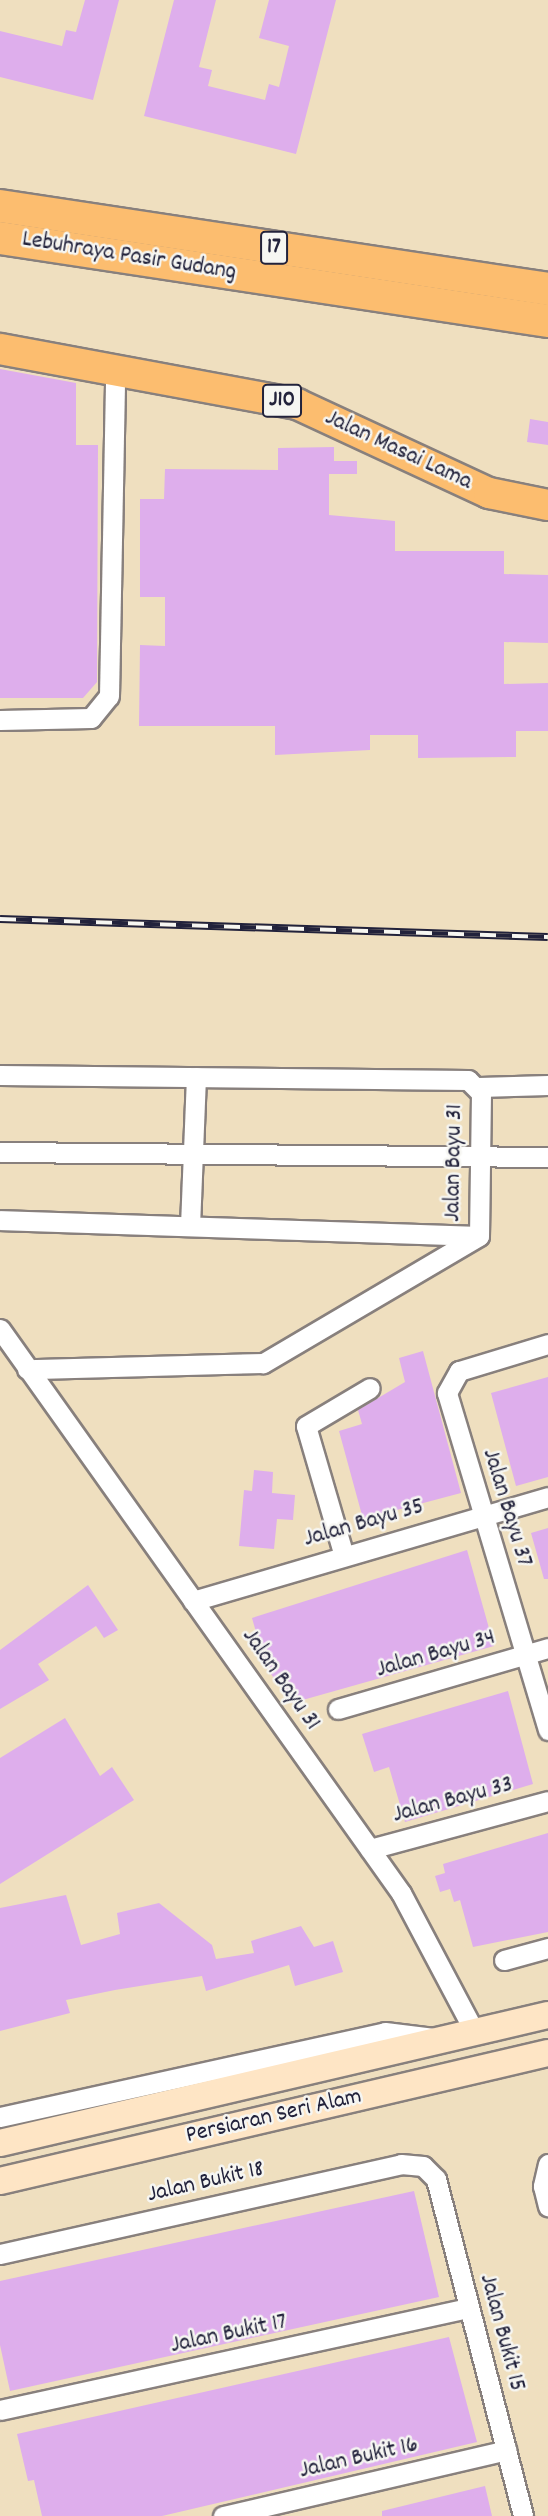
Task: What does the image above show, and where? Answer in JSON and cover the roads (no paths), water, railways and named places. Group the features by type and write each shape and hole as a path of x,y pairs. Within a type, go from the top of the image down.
{"highway":[{"name":"Lebuhraya Pasir Gudang","path":"0,206 548,289"},
{"name":"Lebuhraya Pasir Gudang","path":"0,238 548,321"}],"main road":[{"name":"Jalan Masai Lama","path":"0,349 297,404 489,493 548,505"},
{"name":"Persiaran Seri Alam","path":"0,2143 548,2015"},
{"name":"Persiaran Seri Alam","path":"0,2181 548,2053"}],"street":[{"path":"0,720 91,718 109,696 115,372"},
{"name":"Jalan Bayu 31","path":"0,1075 468,1080 480,1087 479,1236 263,1363 27,1369"},
{"path":"190,1226 196,1077"},
{"path":"480,1087 548,1085"},
{"path":"0,1152 548,1157"},
{"path":"0,1220 479,1236"},
{"name":"Jalan Bayu 31","path":"0,1329 370,1849 474,2031"},
{"name":"Jalan Bayu 37","path":"548,1344 459,1371 449,1380 482,1516 548,1730"},
{"path":"344,1556 306,1426 370,1388"},
{"name":"Jalan Bayu 35","path":"193,1601 548,1497"},
{"name":"Jalan Bayu 34","path":"338,1709 548,1648"},
{"name":"Jalan Bayu 33","path":"370,1849 548,1801"},
{"path":"504,1960 548,1948"},
{"path":"0,2117 385,2032 441,2039"},
{"name":"Jalan Bukit 18","path":"0,2254 401,2164 423,2166"},
{"path":"547,2165 548,2206"},
{"name":"Jalan Bukit 15","path":"423,2166 436,2179 523,2516"},
{"name":"Jalan Bukit 17","path":"0,2410 469,2308"},
{"name":"Jalan Bukit 16","path":"223,2516 506,2450"}],"railway":[{"path":"0,919 548,937"}]}
